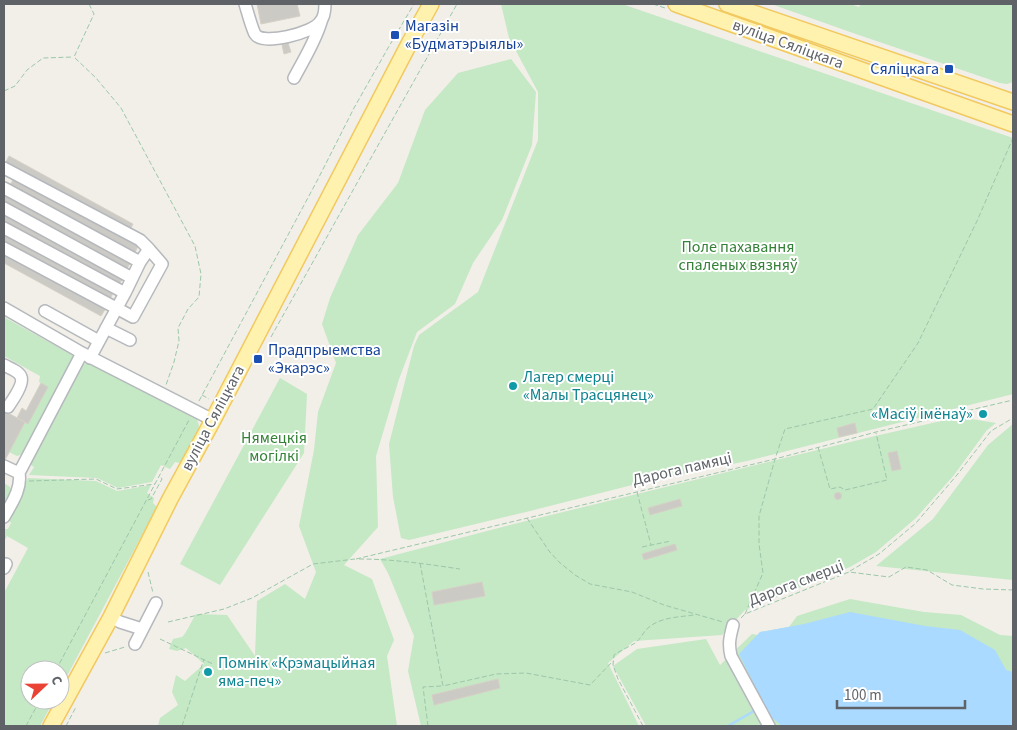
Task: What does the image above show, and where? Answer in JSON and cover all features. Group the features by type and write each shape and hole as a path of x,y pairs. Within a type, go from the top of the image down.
{"main road":[{"name":"вуліца Сяліцкага","path":"51,726 431,4"},
{"name":"вуліца Сяліцкага","path":"676,4 1013,124"},
{"name":"вуліца Сяліцкага","path":"727,4 1013,102"}],"street":[{"path":"245,4 255,34 259,38 268,39 297,34 316,27 321,22"},
{"path":"294,78 317,36 326,4"},
{"path":"4,169 140,240 162,264 133,317 4,248"},
{"path":"4,188 140,262"},
{"path":"4,208 132,278"},
{"path":"4,228 126,293"},
{"path":"4,517 15,496 19,477 86,355 99,341 126,293 140,262 149,249"},
{"path":"4,308 86,355 213,420"},
{"path":"45,311 99,341"},
{"path":"106,328 130,340"},
{"path":"4,365 18,372 22,377 22,383 8,408"},
{"path":"4,466 19,477"},
{"path":"135,644 156,603"},
{"path":"110,616 120,622 142,629"},
{"path":"733,625 729,641 731,656 769,726"}],"path":[{"path":"74,57 94,14 89,4"},
{"path":"61,660 359,100 414,4"},
{"path":"268,341 457,4"},
{"path":"4,91 15,86 27,70 43,58 74,57 96,78 120,108 195,246 201,274 199,297 188,309 178,328 179,341 176,355 163,395"},
{"path":"745,614 763,572 759,544 759,516 785,429 873,409 918,343 977,221 1013,138"},
{"name":"Дарога памяці","path":"356,559 1013,400"},
{"path":"849,572 879,554 916,523 991,431 1013,418"},
{"path":"818,447 827,472 830,489 840,487 845,490 887,480 876,432"},
{"path":"147,500 151,499 162,479 160,476"},
{"path":"19,477 96,479 117,489 156,484"},
{"path":"637,491 651,545"},
{"path":"527,518 549,551 559,562 590,584 632,592 664,605 733,625"},
{"path":"642,547 671,541"},
{"path":"168,622 224,609 252,598 314,564 356,559 380,559 460,569"},
{"path":"420,563 443,686"},
{"name":"Дарога смерці","path":"733,625 745,614 849,572 889,577 906,567 927,570 952,585 1013,590"},
{"path":"147,569 156,603"},
{"path":"643,726 618,678 613,665 614,655 634,644 648,628 658,622 696,614"},
{"path":"160,638 213,664"},
{"path":"104,653 135,644"},
{"path":"182,726 204,659"},
{"path":"428,726 423,687 443,686 496,674 526,673 590,685 614,661"},
{"path":"66,726 78,702"},
{"path":"26,726 35,710"}],"green space":[{"name":"Поле пахавання спаленых вязняў","path":"501,4 622,4 1013,138 1013,394 747,461 640,483 409,540 401,538 393,497 389,444 414,346 419,335 478,292 538,140 538,92 509,38"},
{"path":"771,4 850,4 859,7 861,4 1013,4 1013,82 1007,84 1000,83"},
{"path":"511,59 536,92 532,145 502,220 473,263 455,304 417,332 399,379 376,456 378,527 344,565 372,579 394,640 387,656 397,726 158,726 160,718 178,705 172,692 176,675 185,681 204,664 186,648 177,651 169,649 173,639 184,635 196,614 227,615 255,656 257,601 285,584 305,599 316,572 299,526 314,450 318,412 336,363 322,324 330,298 358,235 398,183 425,110 458,73"},
{"path":"4,317 74,356 23,454 17,456 9,452 25,422 28,424 48,387 39,382 40,376 4,356"},
{"path":"86,363 197,419 198,431 180,463 175,462 170,469 161,465 152,482 118,488 97,478 29,475 34,467 30,462 82,365"},
{"name":"Нямецкія могілкі","path":"280,378 307,394 304,453 220,585 180,564"},
{"path":"959,417 996,423 987,430 954,475 916,518 876,552 850,567 745,610 722,635 634,641 608,663 639,726 421,726 408,671 414,636 388,573 380,559 518,523"},
{"path":"1013,424 1013,580 876,566 933,519 988,445"},
{"path":"28,478 96,481 117,491 151,485 147,493 154,498 153,503 157,507 70,670 70,660 20,660 20,710 49,710 40,726 4,726 4,593 28,548 7,536 4,542 4,529 8,529 11,523 8,515"},
{"path":"4,483 12,491 4,509"},
{"path":"850,599 924,612 961,615 1000,635 1013,636 1013,726 646,726 613,666 637,649 706,639 720,665 752,634 758,635 760,632 789,627 797,616"}],"water":[{"path":"850,612 925,626 960,630 995,650 1006,670 1013,672 1013,726 782,726 769,715 739,654 760,632 804,624"}],"building":[{"path":"257,4 297,4 300,16 261,24"},
{"path":"288,43 291,52 284,54 282,45"},
{"path":"9,156 133,224 129,232 5,164"},
{"path":"14,178 138,246 134,255 9,187"},
{"path":"4,194 131,262 126,270 4,203"},
{"path":"4,211 123,278 118,286 4,222"},
{"path":"4,234 113,293 109,301 4,244"},
{"path":"4,252 106,308 101,316 4,263"},
{"path":"41,383 48,387 28,424 17,418 22,408 26,411"},
{"path":"4,411 25,422 4,462"},
{"path":"855,423 857,433 839,437 837,428"},
{"path":"897,451 901,469 892,471 888,453"},
{"path":"838,492 842,496 838,500 834,496"},
{"path":"680,499 682,506 650,515 648,508"},
{"path":"675,544 677,550 644,560 642,554"},
{"path":"482,582 485,596 434,605 432,592"},
{"path":"498,679 500,688 434,705 432,695"}],"waterway":[{"path":"728,726 754,711"}],"place":[{"name":"Магазін «Будматэрыялы»","path":"395,35"},
{"name":"Сяліцкага","path":"949,69"},
{"name":"Прадпрыемства «Экарэс»","path":"258,359"},
{"name":"Лагер смерці «Малы Трасцянец»","path":"513,386"},
{"name":"«Масіў імёнаў»","path":"983,414"},
{"name":"Помнік «Крэмацыйная яма-печ»","path":"208,672"}]}
